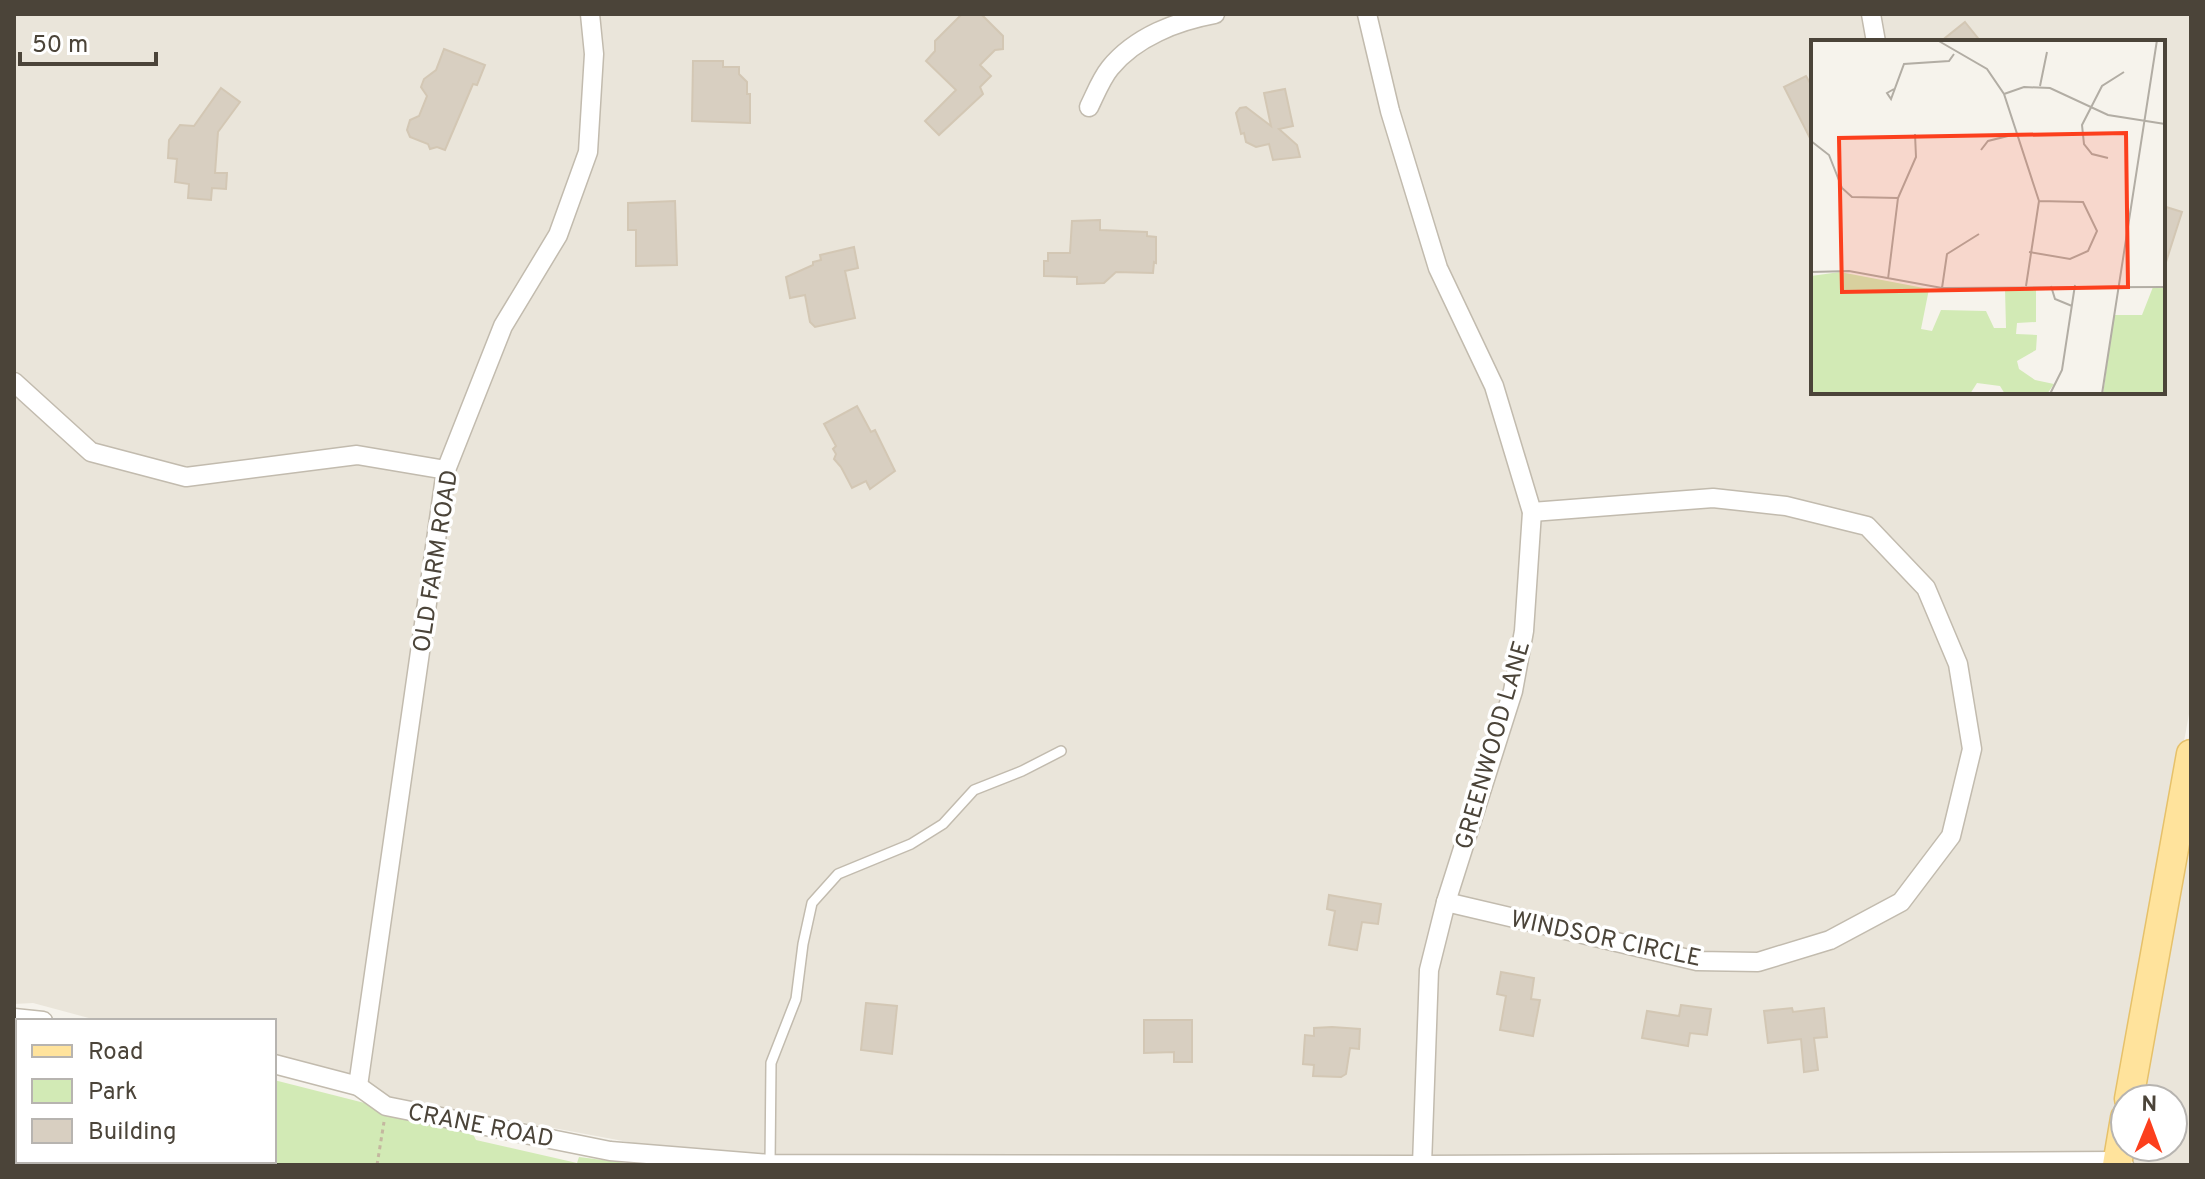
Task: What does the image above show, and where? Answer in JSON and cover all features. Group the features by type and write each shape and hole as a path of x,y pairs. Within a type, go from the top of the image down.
{"main road":[{"path":"2132,1083 2191,754"}],"street":[{"name":"OLD FARM ROAD","path":"358,1086 446,470 503,326 558,235 588,152 594,54 590,14"},
{"path":"1089,107 1109,69 1143,39 1197,17 1215,14"},
{"name":"GREENWOOD LANE","path":"1367,14 1390,111 1438,268 1494,386 1532,512 1524,631 1513,691 1446,902 1429,970 1423,1165"},
{"path":"1871,14 1876,40"},
{"path":"14,382 91,452 186,477 357,455 446,470"},
{"name":"WINDSOR CIRCLE","path":"1446,902 1697,961 1758,962 1830,940 1901,902 1951,836 1972,749 1958,664 1926,588 1867,526 1786,506 1713,498 1532,512"},
{"name":"CRANE ROAD","path":"276,1065 358,1086 386,1106 610,1151 770,1164 1416,1165"},
{"path":"1423,1165 2120,1164"}],"lane":[{"path":"770,1164 771,1063 796,999 812,903 838,874 911,844 943,824 974,790 1061,751"}],"path":[{"path":"377,1165 386,1106"}],"shaded area":[{"path":"14,14 2191,14 2191,703 2122,1083 2109,1083 2109,1154 714,1158 371,1094 276,1069 276,1019 93,1019 33,1003 14,1004"},
{"path":"2191,808 2191,1165 2125,1165 2189,1163 2189,1083 2140,1083"}],"green space":[{"path":"14,1031 16,1163 276,1163 276,1081 471,1130 476,1140 577,1163 579,1157 642,1165 14,1165"}],"building":[{"path":"962,14 981,14 1003,36 1003,49 995,50 980,65 991,76 980,87 983,94 939,135 925,121 956,90 926,61 935,51 935,41"},
{"path":"1965,22 1979,40 1942,40"},
{"path":"444,49 485,65 477,85 473,84 445,150 437,147 430,149 428,144 410,137 407,130 410,120 419,116 427,96 421,87 424,79 436,70"},
{"path":"693,61 723,61 723,67 739,67 739,74 747,82 747,94 750,94 750,123 692,121"},
{"path":"1806,76 1811,85 1811,140 1784,87"},
{"path":"221,88 240,102 218,132 215,173 227,173 226,189 212,188 211,200 188,198 189,184 175,182 177,159 168,158 169,140 180,125 194,126"},
{"path":"1285,89 1293,126 1279,129 1297,145 1300,157 1273,160 1269,144 1256,147 1246,142 1236,113 1246,107 1271,126 1264,93"},
{"path":"675,201 677,265 636,266 636,230 628,230 628,203"},
{"path":"2165,207 2182,212 2165,262"},
{"path":"1100,220 1100,230 1147,232 1147,236 1156,237 1153,273 1116,272 1104,283 1077,284 1077,277 1044,276 1044,261 1048,261 1048,253 1070,253 1072,221"},
{"path":"854,247 858,268 845,271 855,318 815,327 810,322 805,295 790,298 786,277 821,260 820,255"},
{"path":"857,406 871,432 875,430 895,471 870,489 866,481 852,488 834,459 836,454 833,449 836,446 824,424"},
{"path":"1329,895 1381,904 1378,924 1362,922 1357,950 1329,945 1335,911 1327,909"},
{"path":"1501,972 1534,978 1531,999 1540,1000 1533,1036 1500,1030 1506,996 1497,994"},
{"path":"866,1003 897,1006 892,1054 861,1050"},
{"path":"1681,1005 1711,1009 1707,1035 1690,1033 1688,1046 1642,1038 1647,1011 1679,1016"},
{"path":"1792,1008 1793,1012 1824,1008 1827,1037 1814,1038 1818,1070 1804,1072 1801,1039 1768,1043 1764,1011"},
{"path":"1144,1020 1192,1020 1192,1062 1174,1062 1174,1052 1144,1053"},
{"path":"1314,1028 1360,1029 1359,1049 1350,1048 1346,1074 1341,1077 1313,1076 1314,1065 1303,1064 1305,1035 1314,1036"}]}
